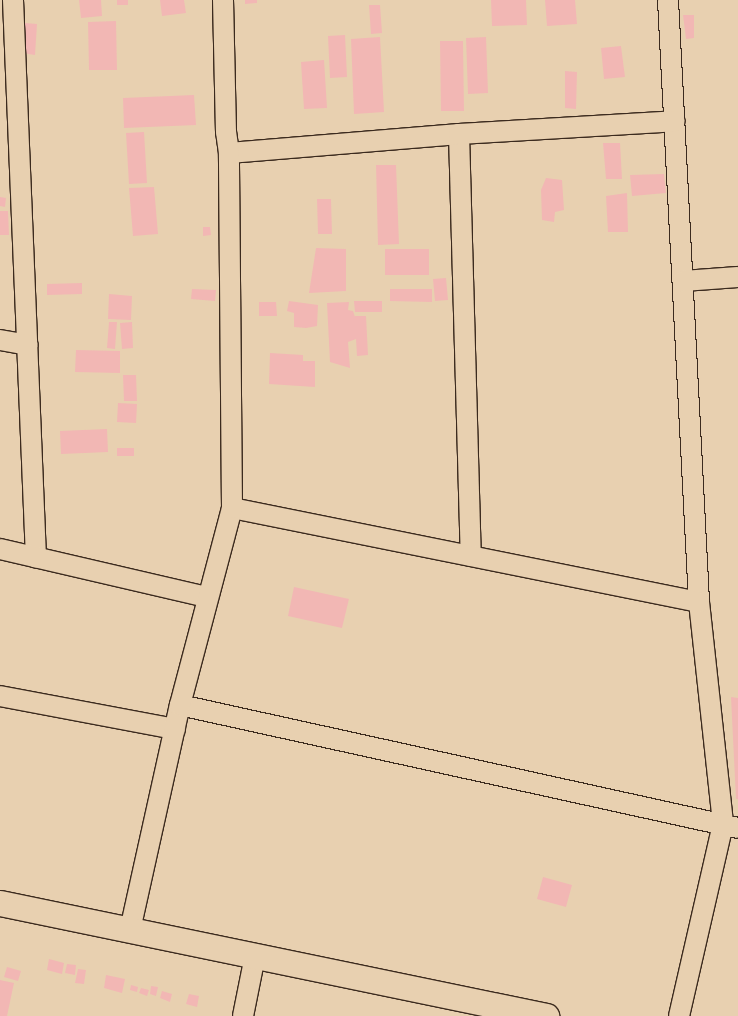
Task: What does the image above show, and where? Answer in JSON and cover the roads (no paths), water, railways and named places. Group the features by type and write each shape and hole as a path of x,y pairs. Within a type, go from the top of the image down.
{"street":[{"path":"14,0 36,558"},
{"path":"130,930 174,729 232,508 229,153 226,132 223,0"},
{"path":"668,0 699,602 730,826 679,1016"},
{"path":"229,153 459,134 675,121"},
{"path":"459,134 471,556"},
{"path":"683,281 738,277"},
{"path":"0,340 28,346"},
{"path":"232,508 699,602"},
{"path":"0,549 208,597"},
{"path":"0,696 174,729"},
{"path":"180,705 730,826"},
{"path":"0,903 255,956 482,1010 546,1016"},
{"path":"243,1016 255,956"}]}
